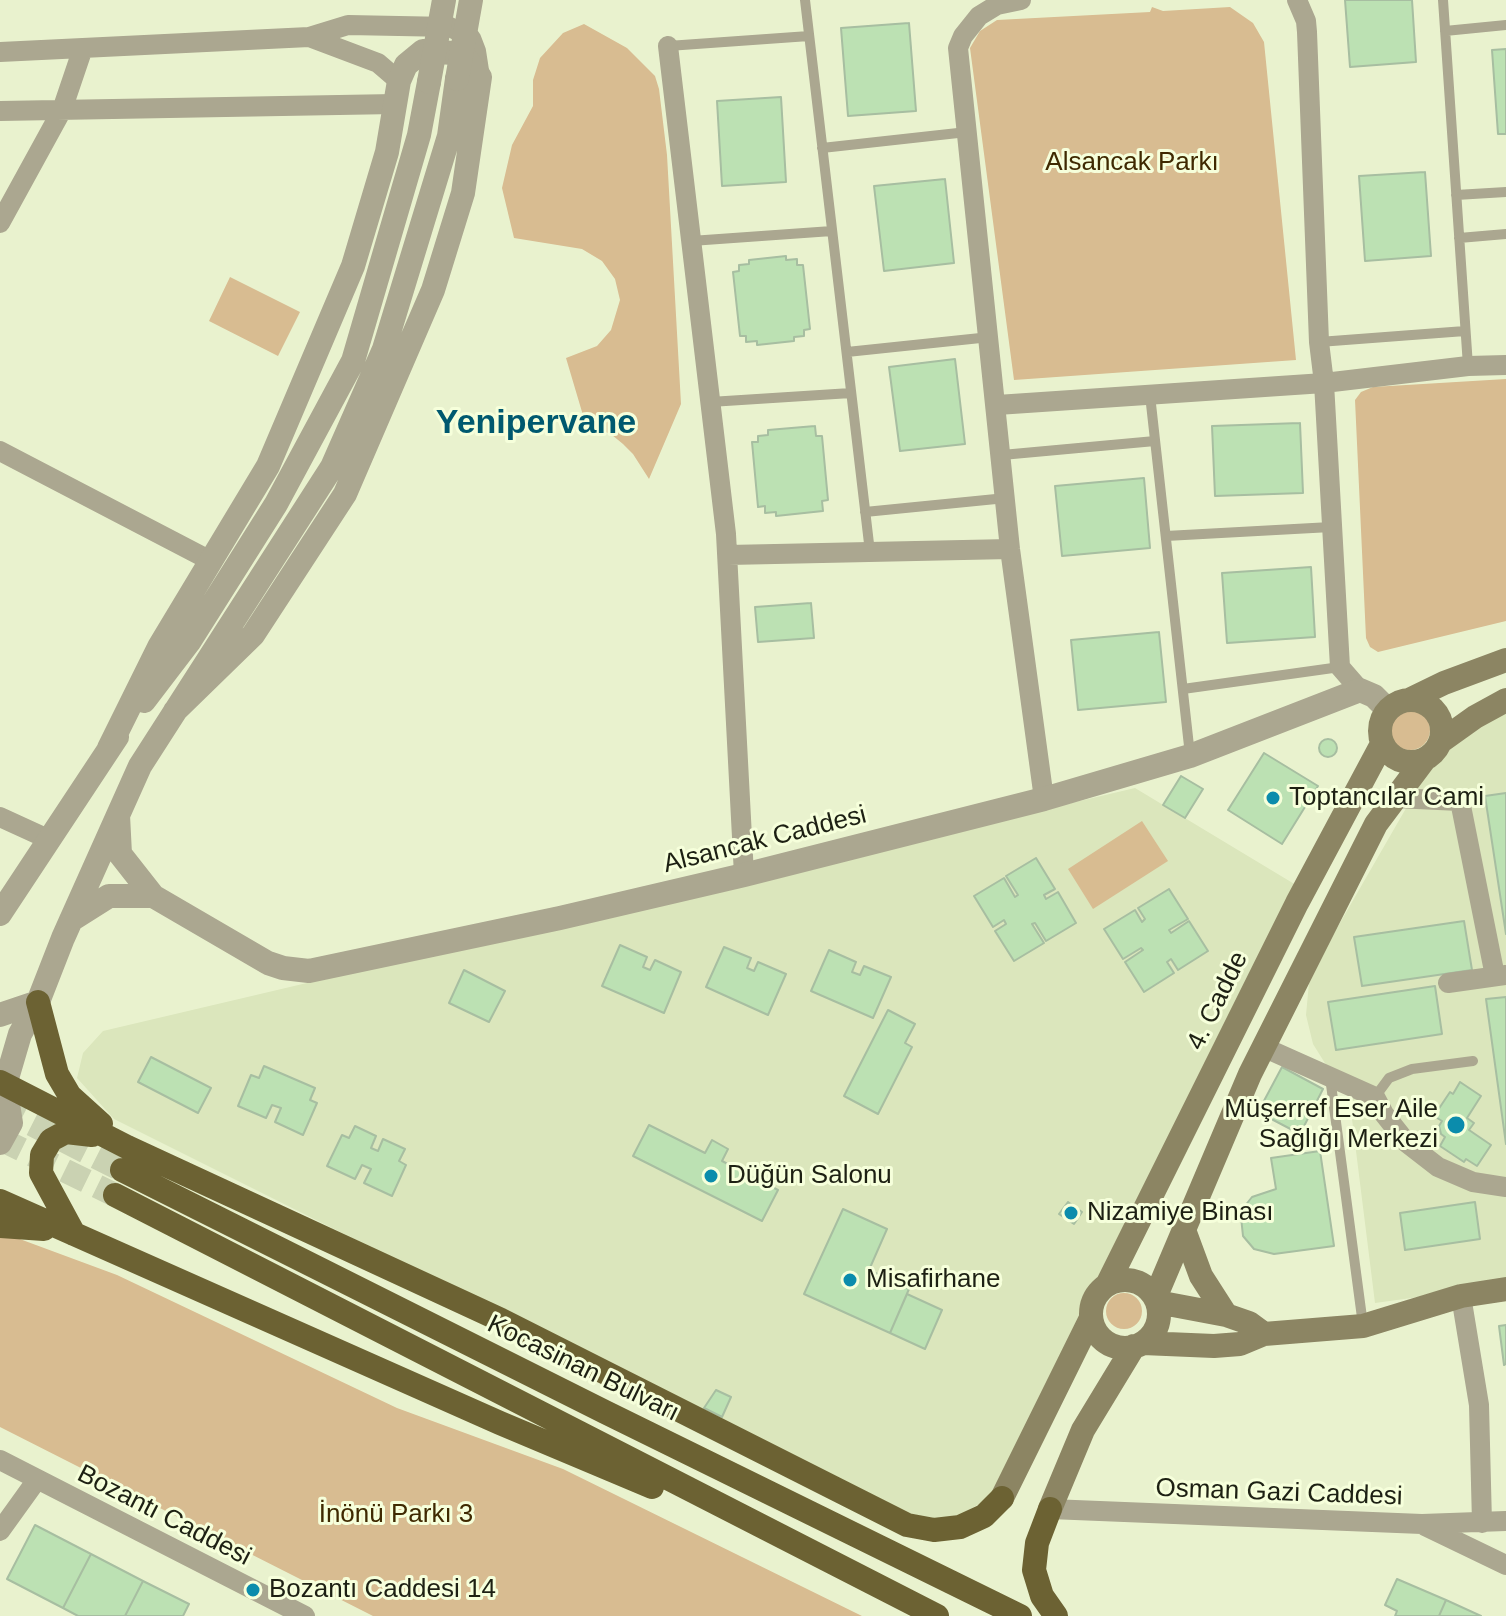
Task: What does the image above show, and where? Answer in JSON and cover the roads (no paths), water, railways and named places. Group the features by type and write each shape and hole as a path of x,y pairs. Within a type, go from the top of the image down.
{"highway":[{"path":"38,1002 57,1074 70,1096 124,1158"},
{"path":"3,1083 124,1158"},
{"path":"74,1234 41,1173 40,1164 46,1147 58,1135 75,1131 124,1158 501,1320 907,1525 934,1530 960,1527 984,1516 1002,1498"},
{"name":"Kocasinan Bulvarı","path":"124,1158 605,1412 1020,1616"},
{"path":"115,1195 937,1616"},
{"path":"0,1201 500,1423 828,1560"},
{"path":"0,1226 26,1226 74,1234"},
{"path":"501,1320 827,1520"},
{"path":"1050,1509 1037,1543 1034,1570 1042,1596 1056,1616"}],"main road":[{"path":"1506,660 1444,683 1398,705 1381,721 1379,732 1382,744 1390,755 1412,763 1475,717 1506,700"},
{"path":"1050,1509 1083,1430 1138,1344 1155,1329 1158,1321 1156,1300 1223,1131 1263,1047 1371,835 1432,751 1442,730 1432,708 1421,702 1398,705"},
{"name":"4. Cadde","path":"1107,1285 1297,903 1382,744"},
{"path":"1184,1230 1201,1276 1226,1315"},
{"path":"1002,1498 1091,1318 1095,1297 1107,1285 1116,1281 1134,1281 1149,1290 1156,1300 1226,1315 1249,1323 1264,1334"},
{"path":"1091,1318 1106,1342 1124,1348 1138,1344 1240,1344 1264,1334 1363,1326 1461,1296 1506,1289"}],"street":[{"path":"0,914 109,748 189,642 276,504 353,361 419,135 444,0"},
{"path":"469,78 471,0"},
{"path":"1021,0 1007,1 987,10 970,26 958,48 1010,549 1044,799"},
{"path":"1297,0 1307,32 1319,342 1340,667 1360,690 1398,705"},
{"path":"0,52 309,37 348,25 450,27 471,38 469,78 384,349 332,467 140,766 38,1002 20,1034 3,1083 11,1123 0,1143"},
{"path":"309,37 378,63 397,93"},
{"path":"668,46 728,555 744,875"},
{"path":"0,223 62,110 83,48"},
{"path":"109,748 159,647 268,466 353,266 387,152 397,93 406,65 423,51 453,53 467,60 469,78"},
{"path":"0,111 397,93"},
{"path":"997,405 1324,383 1468,366 1506,365"},
{"path":"0,451 211,561"},
{"path":"728,555 1010,549"},
{"name":"Alsancak Caddesi","path":"118,815 120,854 153,896 268,963 309,971 744,875 1044,799 1190,756 1360,690"},
{"path":"1395,798 1460,801 1501,976 1448,983"},
{"path":"0,817 48,839"},
{"path":"71,920 109,896 153,896"},
{"path":"0,1015 38,1002"},
{"path":"1263,1047 1375,1097 1407,1143 1430,1161 1473,1182 1506,1187"},
{"path":"1461,1296 1479,1405 1482,1523"},
{"name":"Bozantı Caddesi","path":"0,1460 305,1616"},
{"path":"0,1531 36,1481"},
{"name":"Osman Gazi Caddesi","path":"1050,1509 1422,1524 1506,1521"},
{"path":"1422,1524 1506,1565"}],"lane":[{"path":"805,0 870,552"},
{"path":"1443,0 1468,366"},
{"path":"1445,31 1506,25"},
{"path":"668,46 809,36"},
{"path":"822,148 967,132"},
{"path":"1456,195 1506,192"},
{"path":"691,241 832,231"},
{"path":"1459,238 1506,234"},
{"path":"1319,342 1465,331"},
{"path":"847,352 990,337"},
{"path":"710,402 851,393"},
{"path":"1150,395 1190,756"},
{"path":"1002,455 1155,441"},
{"path":"865,512 1006,498"},
{"path":"1166,536 1331,527"},
{"path":"1183,689 1340,667"},
{"path":"1375,1097 1389,1078 1412,1069 1473,1061"},
{"path":"1330,1077 1363,1326"}],"tunnel":[{"path":"0,1108 122,1170"},
{"path":"0,1139 115,1195"}],"place":[{"name":"Toptancılar Cami","path":"1273,798"},
{"name":"Müşerref Eser Aile Sağlığı Merkezi","path":"1456,1125"},
{"name":"Düğün Salonu","path":"711,1176"},
{"name":"Nizamiye Binası","path":"1071,1213"},
{"name":"Misafirhane","path":"850,1280"},
{"name":"Bozantı Caddesi 14","path":"253,1590"}],"district":[{"name":"Yenipervane","path":"536,424"}],"park label":[{"name":"Alsancak Parkı","path":"1132,163"},
{"name":"İnönü Parkı 3","path":"396,1515"}]}
